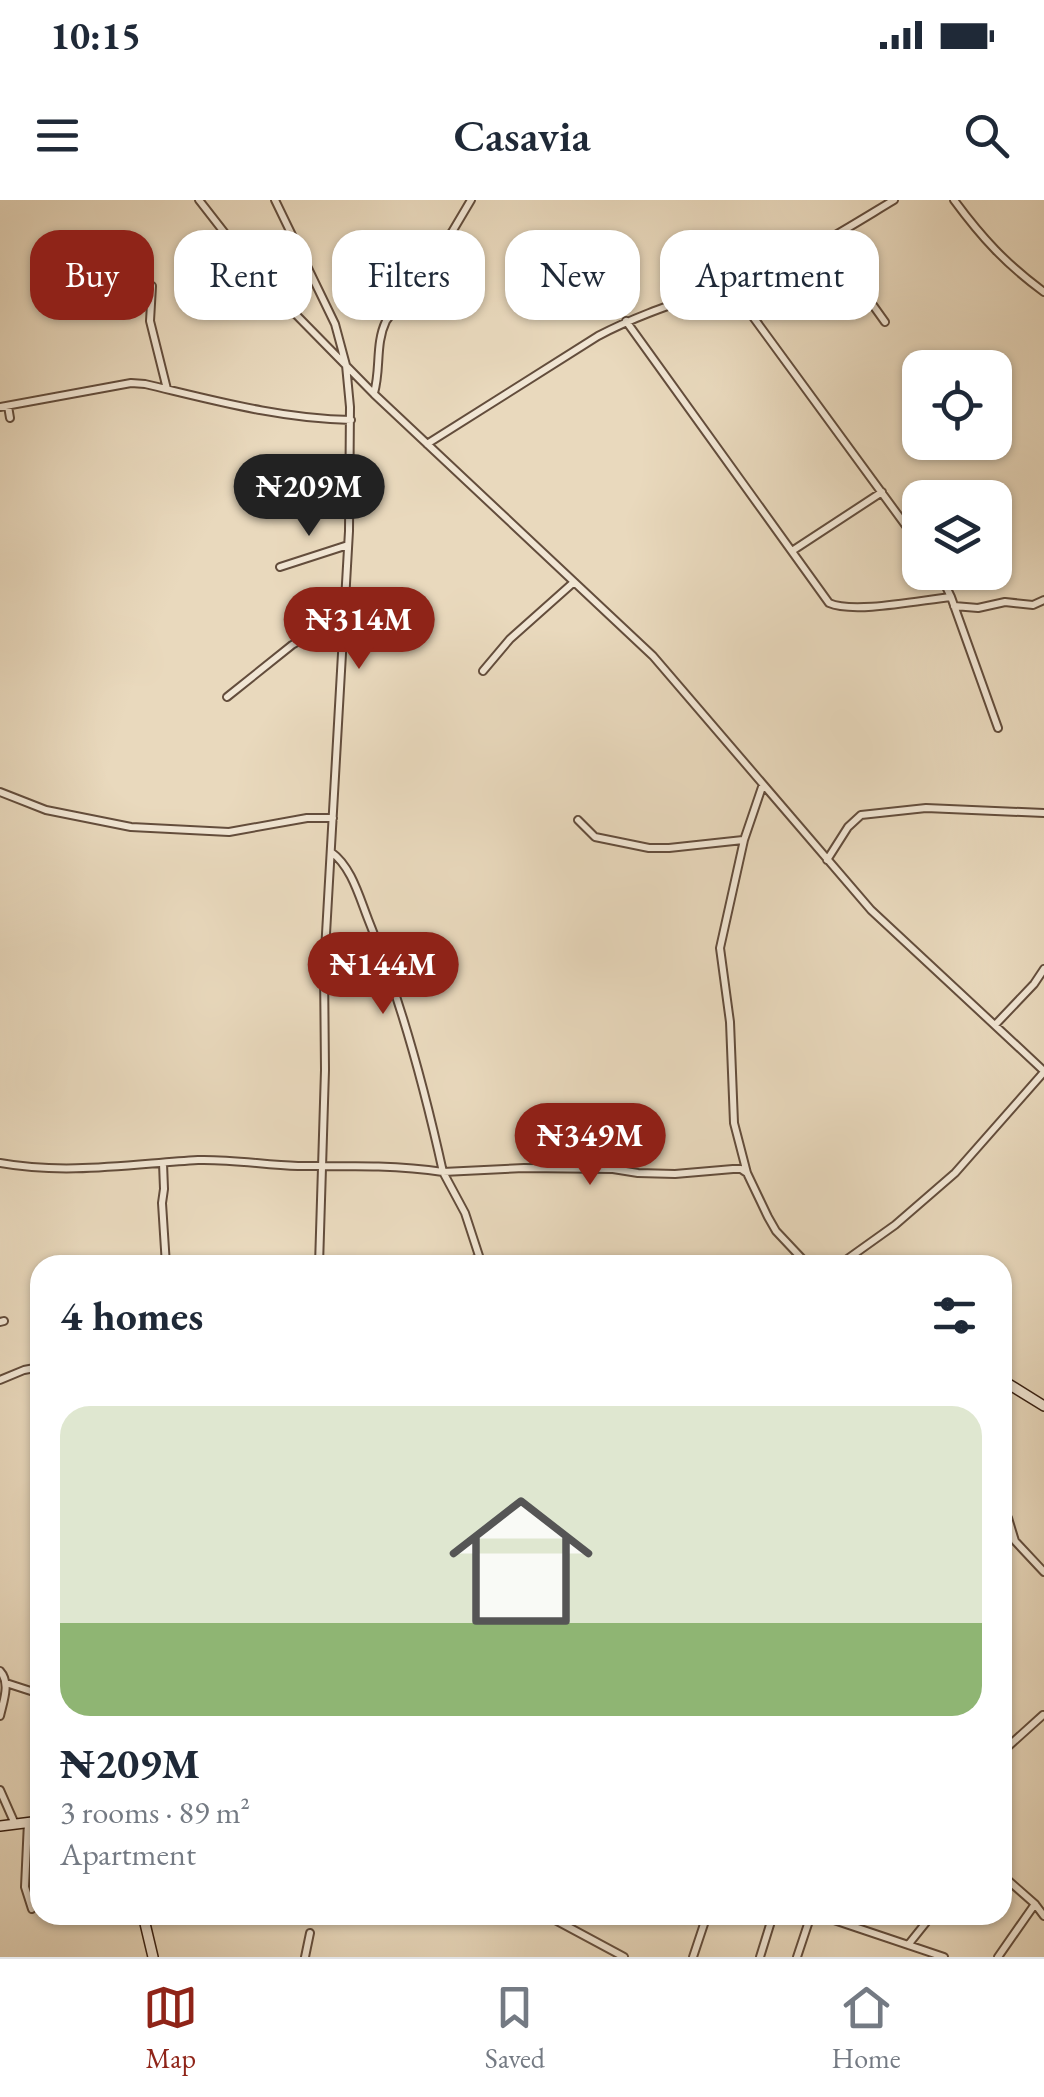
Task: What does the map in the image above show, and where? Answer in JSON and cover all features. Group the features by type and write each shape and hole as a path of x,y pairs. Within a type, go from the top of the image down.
{"street":[{"path":"199,200 260,276 346,366 653,656 870,910 1044,1072 945,1182 852,1255"},
{"path":"275,200 328,310 346,366 350,420 348,545 324,969 319,1255"},
{"path":"374,394 381,332 471,200"},
{"path":"844,230 894,200"},
{"path":"954,200 989,245 1044,292"},
{"path":"426,444 598,336 660,309"},
{"path":"879,313 886,322"},
{"path":"150,320 167,389"},
{"path":"755,320 902,520"},
{"path":"626,321 829,603 840,608 950,597"},
{"path":"10,418 4,407 131,384 281,414 350,420"},
{"path":"792,551 882,492"},
{"path":"280,567 348,545"},
{"path":"483,671 510,639 574,582"},
{"path":"947,590 998,728"},
{"path":"954,606 978,608 1006,602 1033,606 1044,600"},
{"path":"227,697 292,645 316,631 343,628"},
{"path":"763,786 744,840 720,948 730,1022 734,1124 746,1173 776,1231 799,1255"},
{"path":"0,792 46,810 132,827 229,832 307,818 333,818"},
{"path":"828,860 861,814 926,808 1044,813"},
{"path":"578,820 595,836 649,848 744,840"},
{"path":"331,852 343,863 355,886 394,988 428,1102 443,1172 465,1214 478,1255"},
{"path":"995,1025 1044,968"},
{"path":"0,1163 67,1170 203,1160 443,1172 524,1168 674,1174 734,1168 746,1173"},
{"path":"163,1163 165,1255"},
{"path":"0,1380 30,1369"},
{"path":"1012,1386 1044,1406"},
{"path":"1012,1531 1015,1541 1044,1572"},
{"path":"0,1671 6,1683 0,1716"},
{"path":"6,1683 30,1691"},
{"path":"1012,1743 1043,1715"},
{"path":"0,1790 15,1824"},
{"path":"0,1826 28,1822 26,1887 30,1902"},
{"path":"1012,1884 1044,1916"},
{"path":"998,1957 1035,1904"},
{"path":"145,1925 153,1957"},
{"path":"570,1925 624,1957"},
{"path":"693,1957 704,1925"},
{"path":"760,1957 770,1925"},
{"path":"797,1957 808,1925"},
{"path":"849,1925 944,1957"},
{"path":"908,1945 924,1925"},
{"path":"305,1957 310,1933"}]}
